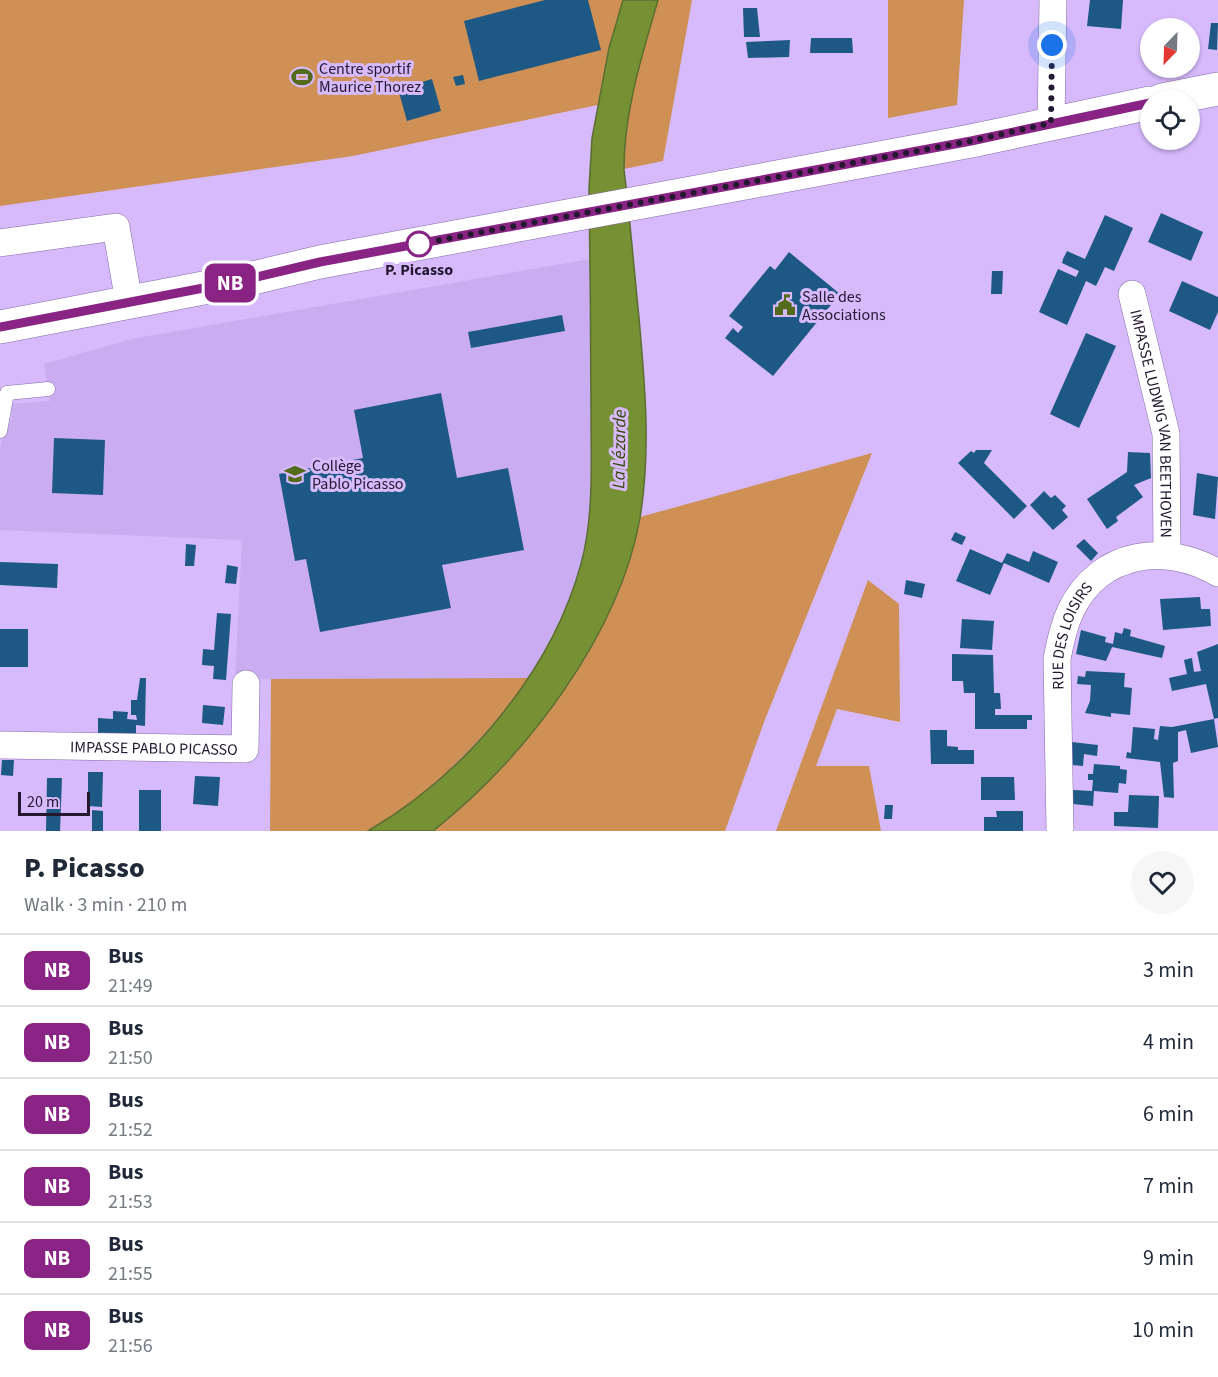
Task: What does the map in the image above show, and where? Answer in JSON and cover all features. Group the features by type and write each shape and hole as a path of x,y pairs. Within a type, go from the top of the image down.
{"street":[{"path":"1051,123 1053,0"},
{"path":"1200,93 1218,89"},
{"path":"0,327 320,262 971,141 1140,105"},
{"path":"0,243 116,226 129,302"},
{"name":"IMPASSE LUDWIG VAN BEETHOVEN","path":"1132,294 1166,434 1167,554"},
{"name":"RUE DES LOISIRS","path":"1060,831 1057,659 1061,636 1072,608 1089,585 1110,567 1135,557 1167,554 1197,561 1218,573"},
{"name":"IMPASSE PABLO PICASSO","path":"0,745 245,749 246,684"}],"lane":[{"path":"0,431 7,393 48,389"}],"shaded area":[{"name":"Centre sportif Maurice Thorez","path":"0,0 623,0 609,48 598,105 353,156 0,206"},
{"path":"658,0 692,0 663,161 624,169 631,105"},
{"path":"888,0 964,0 957,105 888,118"},
{"name":"Collège Pablo Picasso","path":"590,259 591,495 587,536 581,564 567,604 530,678 235,679 242,540 0,530 0,446 12,418 11,404 50,401 44,364 132,339"},
{"path":"872,453 764,722 725,831 433,831 503,766 563,691 610,607 627,563 640,517"},
{"path":"868,580 899,604 900,722 837,709 816,766 869,766 881,831 776,831"},
{"path":"530,678 495,722 436,782 392,816 368,831 270,831 271,679"}],"water":[{"name":"La Lézarde","path":"623,0 658,0 635,84 625,147 624,169 646,418 643,493 640,518 629,562 612,606 590,650 533,731 501,768 433,831 368,831 404,808 438,781 500,717 549,644 567,604 581,564 588,528 591,490 589,189 592,138 609,48"}],"building":[{"path":"545,0 588,0 601,50 479,81 464,21"},
{"path":"1090,0 1123,0 1121,29 1087,26"},
{"path":"743,8 757,8 760,37 744,37"},
{"path":"1211,23 1218,23 1217,50 1208,49"},
{"path":"811,38 852,38 853,53 810,53"},
{"path":"790,40 789,57 748,58 746,42"},
{"path":"463,75 465,84 456,86 453,77"},
{"path":"432,79 441,111 407,121 398,89"},
{"path":"1161,213 1203,232 1191,261 1148,242"},
{"path":"1105,215 1133,228 1114,271 1105,267 1096,286 1086,281 1067,325 1039,312 1058,269 1076,277 1079,271 1062,263 1067,251 1085,259"},
{"name":"Salle des Associations","path":"789,252 840,294 773,376 725,338 733,328 738,333 743,327 729,316 770,266 775,270"},
{"path":"992,271 1003,271 1002,294 991,294"},
{"path":"1182,281 1218,297 1218,312 1210,330 1169,311"},
{"path":"562,315 565,331 471,348 468,332"},
{"path":"1086,333 1116,346 1079,428 1050,414"},
{"path":"441,393 457,478 508,468 524,550 442,565 451,608 320,632 306,559 295,561 279,474 363,458 354,410"},
{"path":"54,438 105,440 103,495 52,493"},
{"path":"976,450 992,450 984,463 1027,506 1014,519 958,463 971,451 974,453"},
{"path":"1128,452 1150,453 1151,478 1134,485 1143,497 1116,517 1118,521 1107,529 1087,499 1127,472"},
{"path":"1197,473 1218,477 1215,519 1193,515"},
{"path":"1044,491 1051,498 1055,495 1066,506 1062,510 1068,517 1053,530 1030,505"},
{"path":"955,532 966,537 962,545 951,540"},
{"path":"1084,539 1098,553 1091,561 1076,546"},
{"path":"186,544 196,545 194,566 185,566"},
{"path":"970,549 1002,563 1007,553 1029,562 1033,551 1058,562 1049,583 1004,563 990,595 956,581"},
{"path":"0,562 58,564 57,588 0,585"},
{"path":"227,565 238,567 236,584 225,583"},
{"path":"906,580 925,584 922,598 904,594"},
{"path":"1200,597 1201,609 1210,609 1211,626 1163,630 1160,599"},
{"path":"217,613 231,614 226,680 213,679 214,666 202,665 203,649 214,650"},
{"path":"962,619 994,621 992,650 960,648"},
{"path":"1124,628 1131,630 1130,636 1165,646 1162,658 1112,647 1106,661 1076,654 1081,630 1106,637 1105,642 1113,644 1115,632 1122,634"},
{"path":"0,629 28,629 28,667 0,667"},
{"path":"1218,644 1218,718 1214,719 1206,684 1172,691 1169,678 1187,674 1184,660 1192,658 1194,672 1201,671 1197,652"},
{"path":"952,654 993,655 994,693 1000,693 1001,709 995,709 995,715 1032,715 1032,720 1027,720 1027,729 975,729 975,693 964,693 963,681 952,681"},
{"path":"1086,671 1125,673 1124,687 1132,688 1130,715 1111,713 1111,717 1085,713 1090,701 1091,685 1077,684 1078,676 1085,677"},
{"path":"140,678 146,678 145,726 136,725 136,734 98,734 98,718 113,719 113,711 128,712 127,719 137,720 136,715 131,715 131,700 137,700"},
{"path":"203,705 225,707 223,725 202,723"},
{"path":"1214,719 1218,747 1191,753 1186,730 1178,732 1178,761 1173,763 1174,798 1164,797 1160,762 1126,758 1127,752 1131,753 1133,727 1155,729 1154,739 1158,740 1160,726 1172,727"},
{"path":"930,730 947,730 947,746 958,747 958,750 974,750 974,764 931,764"},
{"path":"1072,742 1098,745 1097,756 1084,754 1083,766 1072,765"},
{"path":"2,760 14,760 13,776 1,775"},
{"path":"1094,764 1120,766 1120,769 1127,770 1126,784 1119,783 1118,793 1094,791 1093,806 1073,804 1073,790 1092,791 1093,780 1088,780 1088,774 1093,774"},
{"path":"88,772 103,772 102,807 88,806"},
{"path":"195,776 220,777 218,806 193,804"},
{"path":"981,777 1014,777 1015,800 981,800"},
{"path":"47,778 62,778 60,831 46,831"},
{"path":"139,790 161,790 161,831 139,831"},
{"path":"1129,795 1159,796 1158,828 1114,826 1114,812 1128,812"},
{"path":"885,805 893,805 892,819 884,819"},
{"path":"92,810 103,811 103,831 92,831"},
{"path":"996,811 1023,811 1023,831 984,831 984,817 997,817"}],"bus line":[{"name":"NB","path":"0,327 240,281 320,262 971,141 1140,105"}],"place":[{"name":"Centre sportif Maurice Thorez","path":"302,77"},
{"name":"P. Picasso","path":"419,244"},
{"name":"Salle des Associations","path":"785,305"},
{"name":"Collège Pablo Picasso","path":"295,474"}],"route":[{"path":"419,244 413,245 971,141 1051,123 1052,45"}]}
